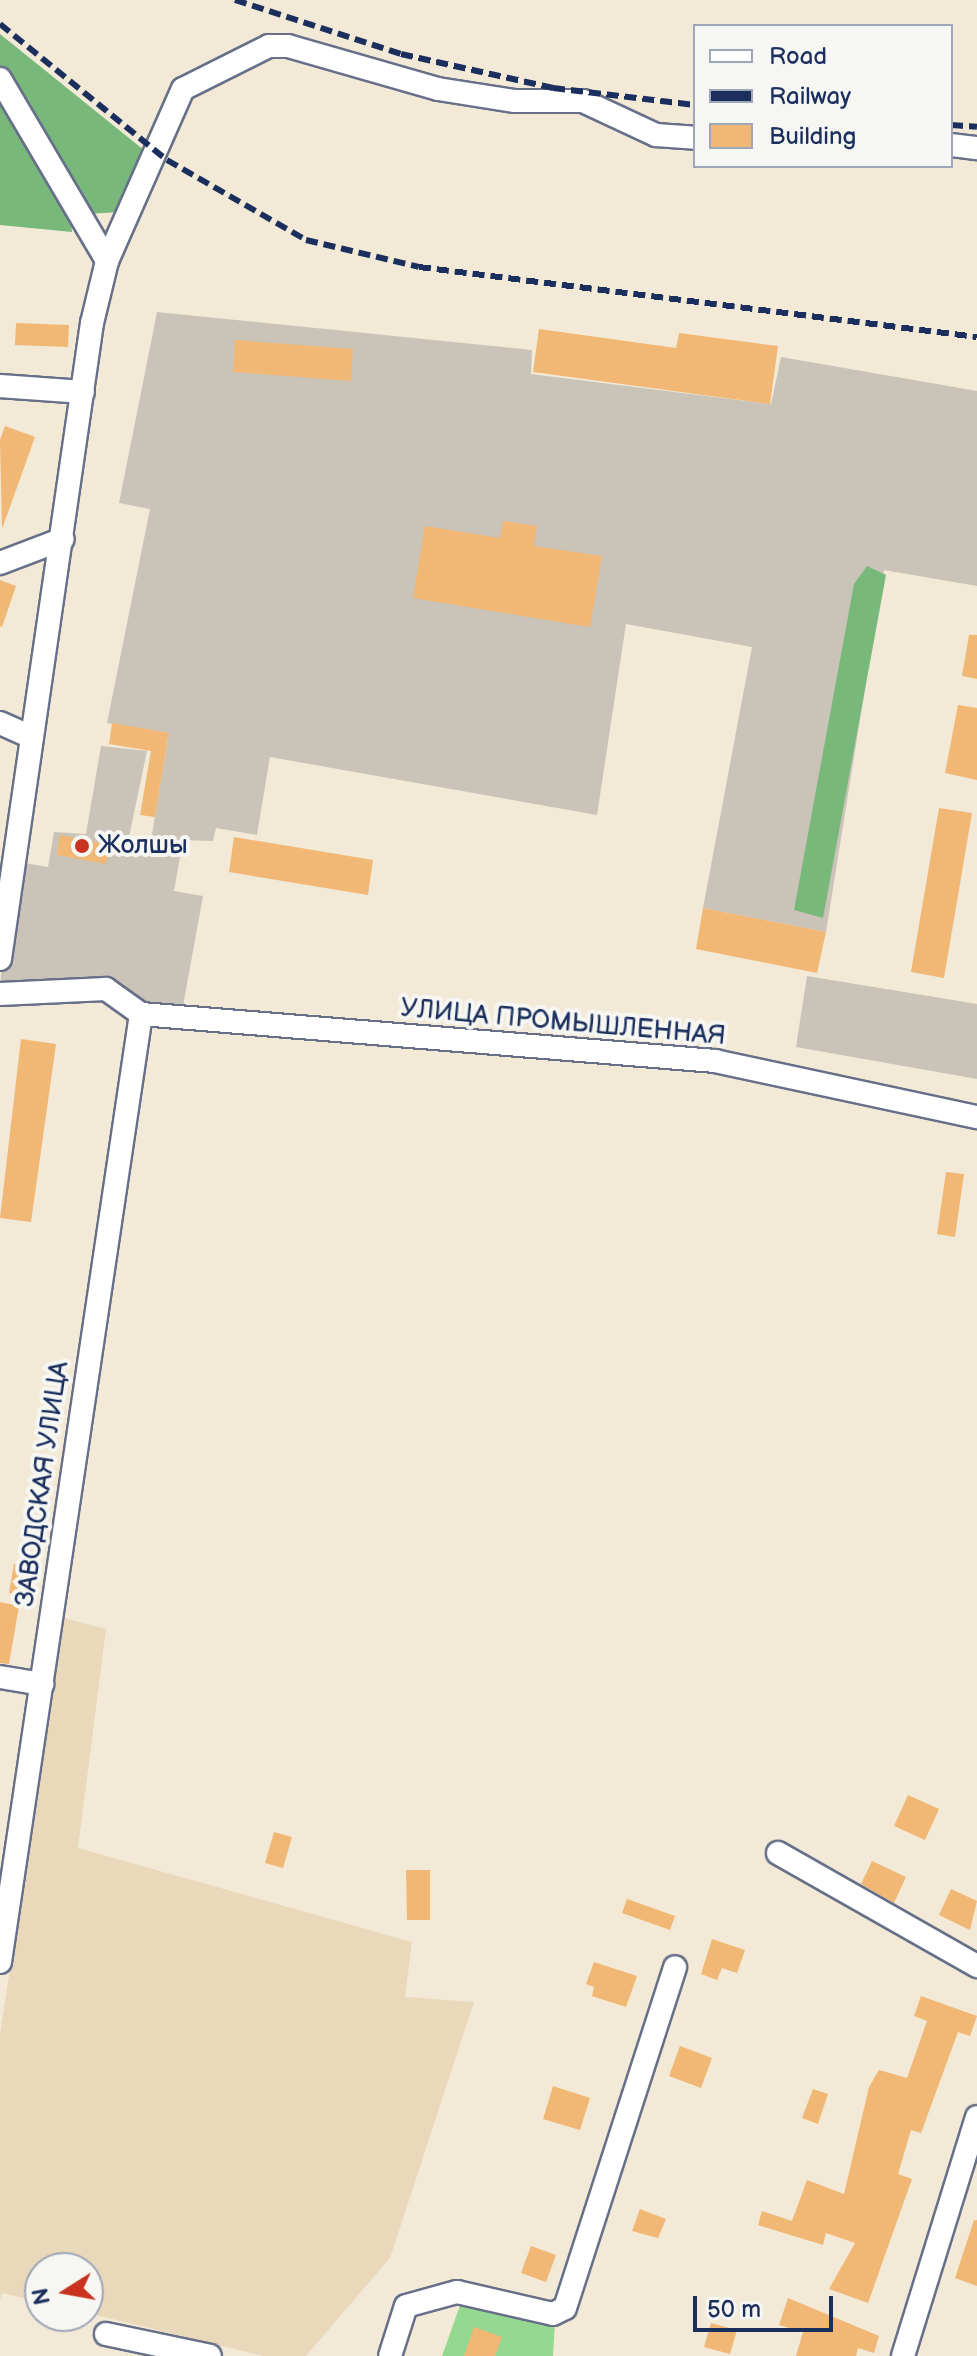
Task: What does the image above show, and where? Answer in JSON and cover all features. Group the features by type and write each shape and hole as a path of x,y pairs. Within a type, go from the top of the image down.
{"street":[{"path":"0,959 83,392 107,261 183,89 269,46 324,51 438,89 515,101 583,101 656,135 693,138"},
{"path":"0,79 107,261"},
{"path":"953,145 977,148"},
{"path":"0,386 83,392"},
{"path":"0,563 63,539"},
{"path":"0,723 32,737"},
{"path":"0,994 106,989 141,1014"},
{"name":"УЛИЦА ПРОМЫШЛЕННАЯ","path":"141,1014 715,1061 977,1117"},
{"name":"ЗАВОДСКАЯ УЛИЦА","path":"0,1962 5,1893 42,1684 141,1014"},
{"path":"0,1677 42,1684"},
{"path":"778,1853 977,1966"},
{"path":"390,2356 406,2306 457,2292 553,2314 565,2308 675,1967"},
{"path":"903,2356 977,2117"},
{"path":"106,2334 210,2356"}],"shaded area":[{"path":"157,312 532,350 531,374 771,404 781,357 977,391 977,586 884,570 826,932 703,908 752,647 626,624 597,815 270,757 257,835 216,828 213,841 183,840 174,891 203,896 183,1006 142,1003 106,982 0,994 7,860 48,867 54,832 86,834 101,746 147,751 129,837 151,840 169,733 107,723 150,509 119,503"},
{"path":"807,976 977,1004 977,1079 796,1047"},
{"path":"64,1618 106,1629 78,1848 412,1942 405,1997 474,2002 390,2258 306,2356 263,2356 104,2317 104,2252 24,2252 24,2298 2,2293 0,2301 0,2034"}],"green space":[{"path":"0,34 150,155 120,212 87,214 0,70"},
{"path":"0,87 70,213 72,232 0,225"},
{"path":"867,566 886,575 823,918 794,910 854,584"},
{"path":"462,2300 555,2323 553,2356 442,2356"}],"building":[{"path":"16,323 69,325 68,347 15,345"},
{"path":"539,329 676,348 679,333 778,346 770,404 533,372"},
{"path":"235,340 353,349 351,381 233,372"},
{"path":"5,426 35,437 2,529 0,440"},
{"path":"503,521 537,526 534,546 602,556 590,627 413,598 425,526 500,538"},
{"path":"0,580 16,586 2,627 0,626"},
{"path":"969,635 977,635 977,679 962,676"},
{"path":"958,705 977,708 977,780 945,773"},
{"path":"112,723 169,733 155,817 140,815 151,751 109,744"},
{"path":"939,808 972,813 944,978 911,972"},
{"path":"60,835 110,845 106,864 57,855"},
{"path":"234,837 373,860 368,895 229,872"},
{"path":"703,908 826,932 817,973 696,949"},
{"path":"21,1039 56,1044 31,1222 0,1218"},
{"path":"946,1172 964,1174 955,1237 937,1234"},
{"path":"14,1564 30,1567 25,1596 9,1593"},
{"path":"0,1602 19,1606 9,1664 0,1663"},
{"path":"908,1795 939,1809 925,1840 894,1826"},
{"path":"274,1832 292,1837 283,1868 265,1863"},
{"path":"872,1861 906,1877 894,1903 861,1884"},
{"path":"406,1870 430,1870 430,1920 407,1920"},
{"path":"951,1889 977,1901 970,1930 939,1915"},
{"path":"627,1899 675,1916 670,1930 622,1913"},
{"path":"712,1939 745,1950 737,1973 722,1968 717,1980 701,1974"},
{"path":"594,1962 637,1976 626,2007 592,1996 594,1987 586,1984"},
{"path":"921,1996 977,2016 970,2036 958,2032 921,2133 911,2130 898,2174 912,2179 868,2303 829,2289 855,2243 826,2233 823,2245 758,2225 762,2211 792,2221 807,2180 844,2194 869,2087 879,2070 907,2078 927,2021 914,2016"},
{"path":"680,2046 712,2058 701,2088 669,2076"},
{"path":"553,2086 590,2098 580,2130 543,2119"},
{"path":"813,2089 828,2094 818,2124 802,2118"},
{"path":"640,2209 666,2219 658,2238 632,2231"},
{"path":"974,2220 977,2220 977,2286 955,2278"},
{"path":"531,2246 556,2255 546,2282 521,2273"},
{"path":"788,2298 879,2336 874,2353 858,2348 856,2356 796,2356 803,2332 779,2325"},
{"path":"711,2323 737,2330 730,2354 704,2347"},
{"path":"474,2327 502,2337 495,2356 464,2356"}],"railway":[{"path":"235,0 401,54 553,88 693,105"},
{"path":"0,24 167,160 306,240 419,267 977,337"},
{"path":"953,125 977,127"}],"place":[{"name":"Жолшы","path":"82,846"}]}
